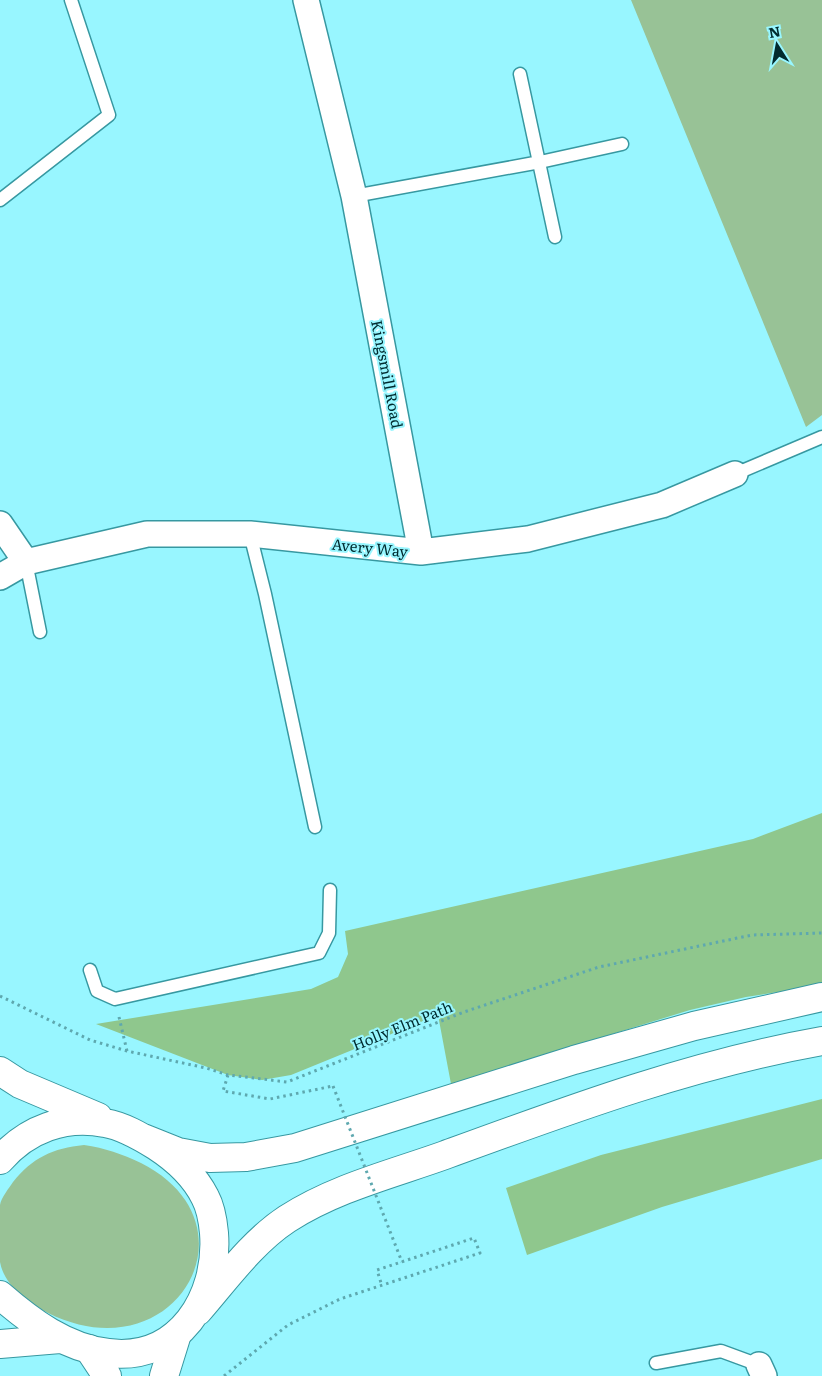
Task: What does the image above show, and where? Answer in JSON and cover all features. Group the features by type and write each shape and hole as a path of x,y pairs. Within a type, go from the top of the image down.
{"main road":[{"path":"0,1071 20,1084 178,1152 210,1158 246,1157 295,1148 574,1060 694,1026 822,997"},
{"path":"0,1295 23,1315 60,1339 89,1349 109,1354 132,1354 160,1346 177,1334 260,1241 287,1219 334,1195 600,1098 697,1071 822,1042"},
{"path":"0,1160 22,1139 41,1128 65,1122 89,1120 115,1125"},
{"path":"142,1138 173,1157 193,1178 206,1198 213,1222 215,1246 213,1268 207,1291 198,1311"},
{"path":"164,1376 177,1334"},
{"path":"0,1344 60,1339"},
{"path":"89,1349 107,1376"}],"street":[{"name":"Kingsmill Road","path":"306,0 354,196 421,552"},
{"name":"Avery Way","path":"0,577 26,562 148,534 250,534 421,552 528,538 662,505 735,474"},
{"path":"0,524 26,562"}],"lane":[{"path":"0,200 109,116 71,0"},
{"path":"520,74 540,162 554,237"},
{"path":"354,196 540,162 622,144"},
{"path":"735,474 822,437"},
{"path":"250,534 265,594 315,827"},
{"path":"26,562 40,632"},
{"path":"90,970 97,991 115,999 319,952 329,933 330,890"},
{"path":"656,1363 721,1351 762,1370"}],"path":[{"name":"Holly Elm Path","path":"0,996 90,1040 127,1051 206,1068 228,1075 287,1082 464,1012 599,967 752,935 822,933"},
{"path":"115,999 127,1051"},
{"path":"228,1075 223,1092 270,1099 333,1086 402,1262"},
{"path":"224,1376 288,1325 340,1299 382,1286 480,1253 474,1238 377,1270 382,1286"}],"green space":[{"path":"631,0 822,0 822,415 806,427"},
{"path":"822,813 822,985 746,997 690,1010 451,1084 438,1015 291,1075 262,1080 228,1075 96,1024 311,989 338,977 348,954 345,931 753,839"},
{"path":"822,1099 822,1159 662,1207 527,1255 506,1188 601,1155"},
{"path":"84,1145 113,1152 141,1163 177,1190 195,1221 198,1254 188,1284 165,1309 133,1325 93,1327 48,1313 18,1292 2,1271 0,1262 0,1205 3,1196 20,1174 36,1161 62,1149"}]}
